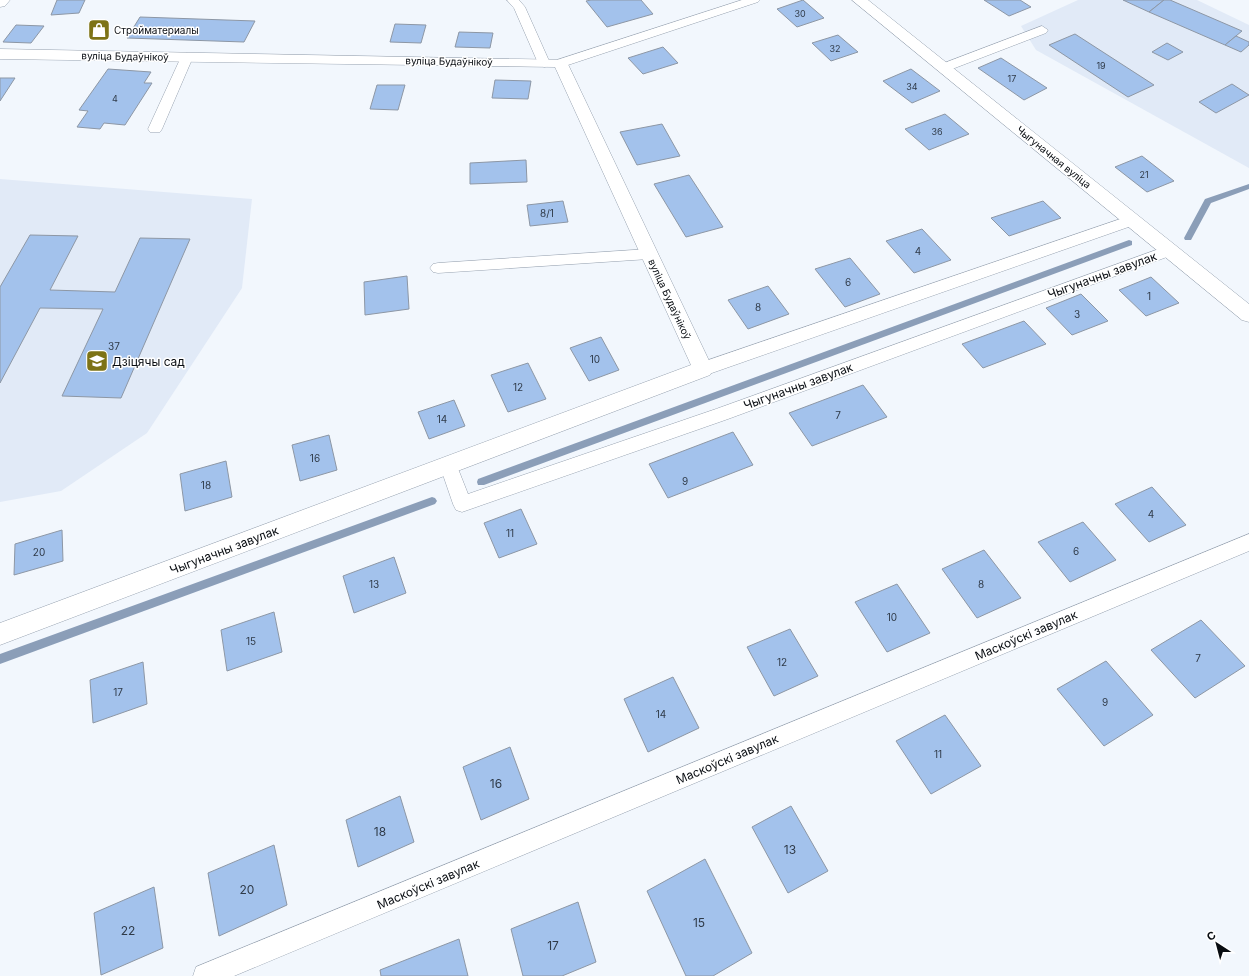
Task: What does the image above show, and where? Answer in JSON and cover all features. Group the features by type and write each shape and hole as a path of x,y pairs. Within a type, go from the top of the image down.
{"street":[{"path":"0,3 3,0"},
{"name":"Чыгуначная вуліца","path":"859,0 1249,315"},
{"name":"вуліца Будаўнікоў","path":"0,54 561,63 702,369"},
{"name":"Чыгуначны завулак","path":"0,634 702,369"}],"lane":[{"path":"513,0 519,7 544,63"},
{"path":"561,63 754,0"},
{"path":"943,68 1042,30"},
{"path":"155,129 187,57"},
{"name":"Чыгуначны завулак","path":"702,369 1132,220"},
{"name":"Чыгуначны завулак","path":"448,466 462,504 722,414 1170,250"},
{"path":"438,268 649,254"},
{"name":"Маскоўскі завулак","path":"206,976 1249,542"}],"shaded area":[{"path":"1078,0 1197,0 1249,25 1249,168 1036,50 1021,26"},
{"name":"Дзіцячы сад","path":"0,179 252,199 242,288 147,433 61,491 0,502"}],"building":[{"path":"57,0 85,0 79,13 51,15"},
{"path":"641,0 653,14 607,27 586,1"},
{"path":"803,0 824,18 797,27 777,9"},
{"path":"984,0 1020,0 1031,7 1009,16"},
{"path":"1123,0 1164,0 1149,12"},
{"path":"1164,0 1170,0 1242,31 1225,45 1149,12"},
{"path":"140,17 255,21 244,42 127,38"},
{"path":"395,24 426,25 421,43 390,42"},
{"path":"16,25 44,26 31,43 3,42"},
{"path":"459,32 493,33 490,48 455,47"},
{"path":"1075,34 1154,85 1128,97 1049,45"},
{"path":"838,35 858,52 831,61 812,43"},
{"path":"1236,36 1249,42 1249,45 1241,52 1225,45"},
{"path":"1167,43 1183,52 1168,60 1152,52"},
{"path":"663,47 678,63 643,74 628,58"},
{"path":"1001,58 1047,88 1024,100 978,68"},
{"path":"108,69 151,72 144,83 152,83 125,125 104,123 100,129 77,127 88,111 79,110"},
{"path":"911,69 940,91 912,103 883,81"},
{"path":"0,78 15,78 0,101"},
{"path":"495,80 531,81 528,99 492,98"},
{"path":"1232,84 1249,95 1216,113 1199,102"},
{"path":"377,85 405,85 398,110 370,109"},
{"path":"945,114 969,134 929,150 905,129"},
{"path":"662,124 680,156 637,165 620,132"},
{"path":"1142,156 1174,181 1147,192 1115,167"},
{"path":"526,160 527,182 470,184 470,163"},
{"path":"689,175 723,227 686,237 654,184"},
{"path":"563,201 568,222 530,226 527,205"},
{"path":"1043,201 1061,218 1009,236 991,218"},
{"path":"922,229 951,260 914,273 886,241"},
{"path":"30,235 78,236 50,290 115,292 140,238 190,239 121,398 62,396 103,309 40,308 0,383 0,287"},
{"path":"850,258 880,294 845,307 815,269"},
{"path":"407,276 409,309 365,315 364,282"},
{"path":"1151,277 1179,303 1146,316 1119,290"},
{"path":"768,286 789,314 748,329 728,300"},
{"path":"1081,294 1108,321 1072,335 1046,308"},
{"path":"1024,321 1046,344 983,368 962,344"},
{"path":"601,337 619,370 589,381 570,348"},
{"path":"528,363 546,399 508,412 491,375"},
{"path":"863,385 887,417 812,446 789,413"},
{"path":"454,400 465,426 429,439 418,412"},
{"path":"733,432 753,465 668,498 649,464"},
{"path":"329,435 337,470 300,481 292,445"},
{"path":"226,461 232,497 185,511 180,474"},
{"path":"1152,487 1186,525 1149,542 1115,504"},
{"path":"521,509 537,544 499,558 484,523"},
{"path":"1083,522 1116,560 1070,582 1038,542"},
{"path":"62,530 63,561 14,575 15,544"},
{"path":"984,550 1021,598 977,618 942,569"},
{"path":"394,557 406,593 354,613 343,576"},
{"path":"897,584 930,633 887,652 855,602"},
{"path":"274,612 282,652 227,671 221,630"},
{"path":"1201,620 1245,666 1195,698 1151,650"},
{"path":"790,629 818,676 774,696 747,647"},
{"path":"1106,661 1153,715 1104,746 1057,689"},
{"path":"143,662 147,704 93,723 90,680"},
{"path":"673,677 699,728 648,752 624,699"},
{"path":"945,715 981,766 931,794 896,741"},
{"path":"510,747 529,799 481,820 463,767"},
{"path":"400,796 414,842 358,867 346,820"},
{"path":"791,806 828,871 788,893 752,827"},
{"path":"274,845 287,905 219,936 208,873"},
{"path":"705,859 752,953 713,976 686,976 647,891"},
{"path":"154,887 163,948 101,975 94,913"},
{"path":"578,902 596,962 562,976 523,976 511,929"},
{"path":"459,939 468,976 381,976 380,970"}],"waterway":[{"path":"1188,238 1208,201 1249,186"},
{"path":"481,482 1129,243"},
{"path":"0,659 432,501"}],"place":[{"name":"Стройматериалы","path":"99,30"},
{"name":"Дзіцячы сад","path":"97,361"}]}
